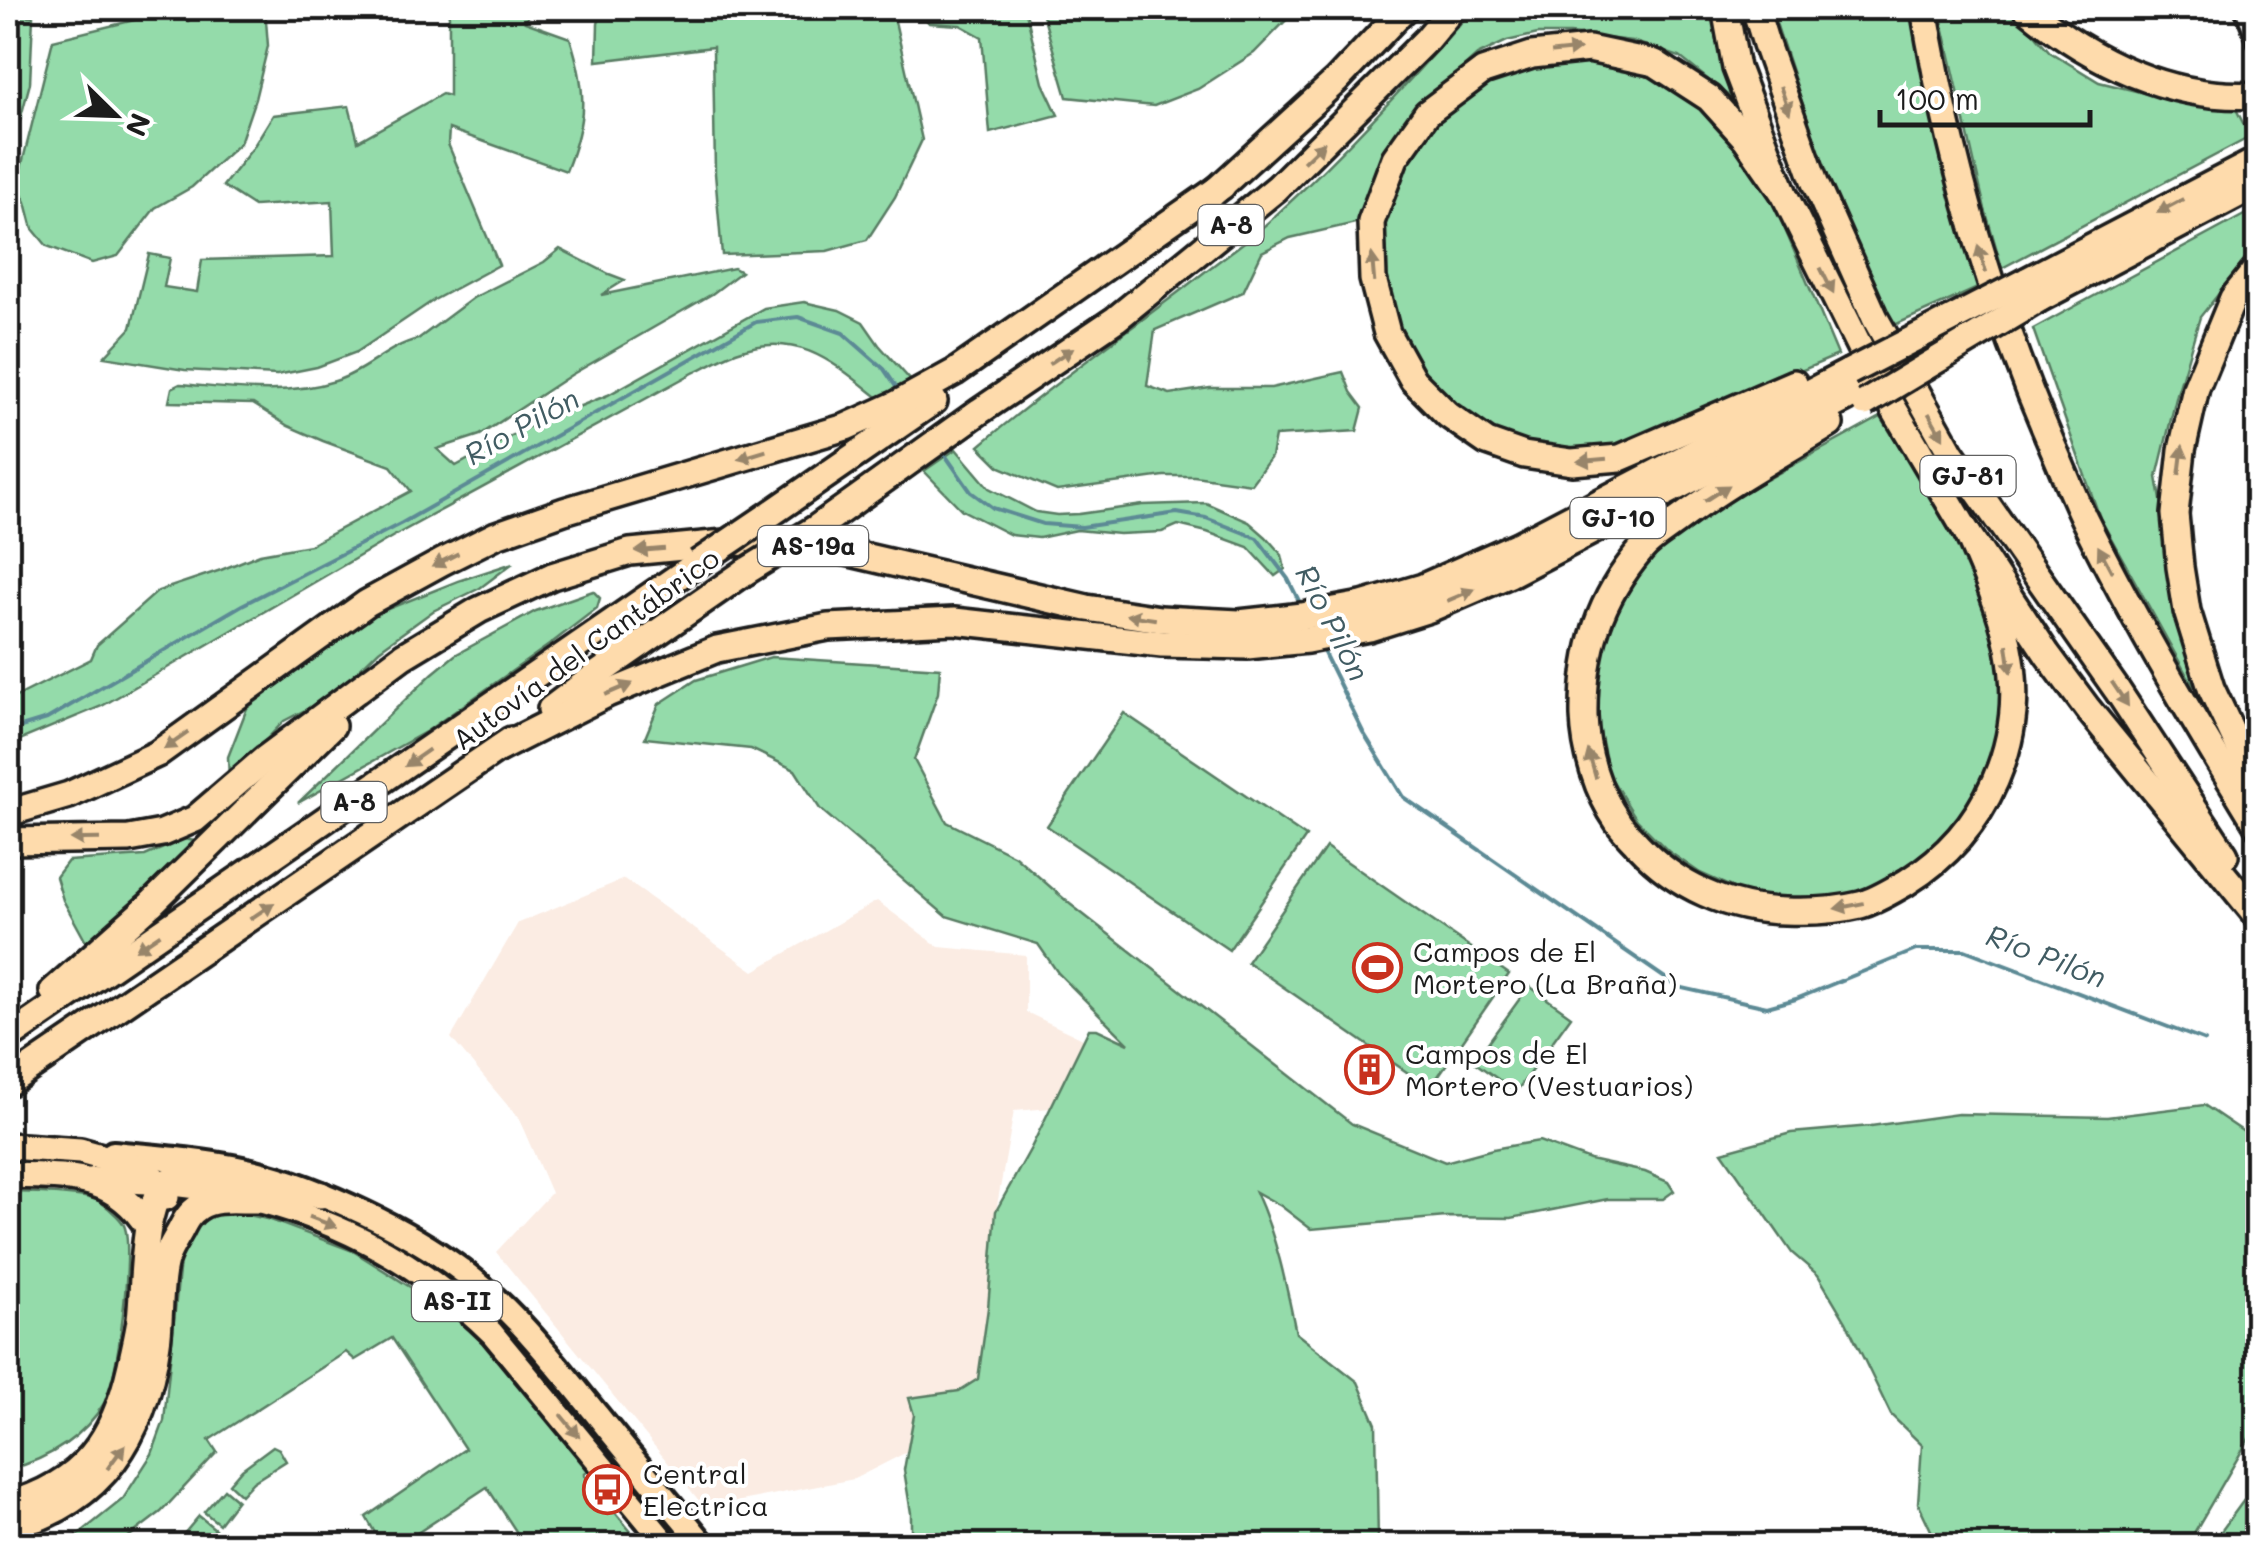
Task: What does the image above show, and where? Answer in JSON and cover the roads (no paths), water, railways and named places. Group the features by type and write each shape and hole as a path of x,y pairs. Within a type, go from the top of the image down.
{"highway":[{"name":"Autovía del Cantábrico","path":"8,1035 766,517 958,377 1088,292 1222,186 1338,80 1405,8"},
{"name":"Autovía del Cantábrico","path":"8,1084 500,748 596,675 745,572 815,529 1116,319 1277,188 1454,8"},
{"path":"1724,8 1736,68 1784,194 1871,370 1968,534 2047,654 2258,917"},
{"name":"GJ-81","path":"1756,8 1814,183 1874,318 1951,453 2118,690 2258,904"},
{"name":"GJ-81","path":"1924,8 1936,80 1963,192 1988,279 2029,392 2084,519 2167,676 2258,826"},
{"path":"2026,8 2070,41 2125,71 2167,86 2247,96"},
{"path":"1784,194 1746,139 1710,98 1654,64 1589,48 1532,54 1483,71 1427,114 1394,158 1370,222 1373,279 1387,334 1413,380 1448,415 1487,442 1524,455 1572,462 1620,458 1854,382 2033,290 2258,184"},
{"path":"1968,534 1988,579 2009,648 2013,688 2011,730 1999,772 1988,799 1964,835 1931,867 1895,889 1863,904 1814,912 1735,906 1689,886 1654,862 1618,822 1597,780 1584,737 1583,680 1595,626 1615,584 1644,546 1854,382 1981,304 2033,290 2257,161"},
{"path":"2258,267 2233,298 2196,388 2182,450 2175,514 2187,611 2211,688 2258,788"},
{"path":"8,813 70,795 157,754 368,603 496,535 564,511 846,428 958,377"},
{"name":"GJ-10","path":"1243,634 1302,616 1366,617 1854,382"},
{"name":"AS-19a","path":"8,841 129,838 162,833 195,819 266,758 404,656 480,610 552,576 630,552 736,542 824,547 1105,611 1243,634"},
{"path":"500,748 607,694 717,648 828,626 954,621 1162,644 1243,634"},
{"path":"8,1035 151,904 404,656"},
{"name":"AS-II","path":"8,1146 80,1150"},
{"path":"8,1528 42,1516 91,1486 110,1467 130,1439 144,1409 157,1346 172,1211 160,1184 142,1168 80,1150"},
{"path":"160,1184 190,1174 322,1195"},
{"name":"AS-II","path":"8,1175 82,1178"},
{"path":"82,1178 121,1195 148,1227"},
{"path":"8,1505 30,1498 74,1473 114,1422 126,1388 139,1326 148,1227 160,1184"},
{"path":"165,1260 187,1217 197,1208 210,1201 259,1200"}],"main road":[{"name":"AS-II","path":"80,1150 243,1169 284,1180 416,1241 452,1263 550,1354 705,1546"},
{"name":"AS-II","path":"82,1178 211,1190 259,1200 320,1220 422,1273 469,1311 504,1347 668,1546"}],"waterway":[{"name":"Río Pilón","path":"8,731 47,719 242,605 402,523 756,322 798,317 843,333 884,369 899,391"},
{"name":"Río Pilón","path":"943,452 971,492 993,508 1043,524 1082,527 1177,513 1206,518 1257,538 1288,579 1302,607"},
{"name":"Río Pilón","path":"1321,647 1363,732 1403,797 1678,987 1767,1007 1916,950 1965,950 2205,1041"}],"railway":[{"path":"2233,8 2258,70"}],"place":[{"name":"Campos de El Mortero (La Braña)","path":"1378,968"},
{"name":"Campos de El Mortero (Vestuarios)","path":"1370,1070"},
{"name":"Central Electrica","path":"608,1490"}]}
